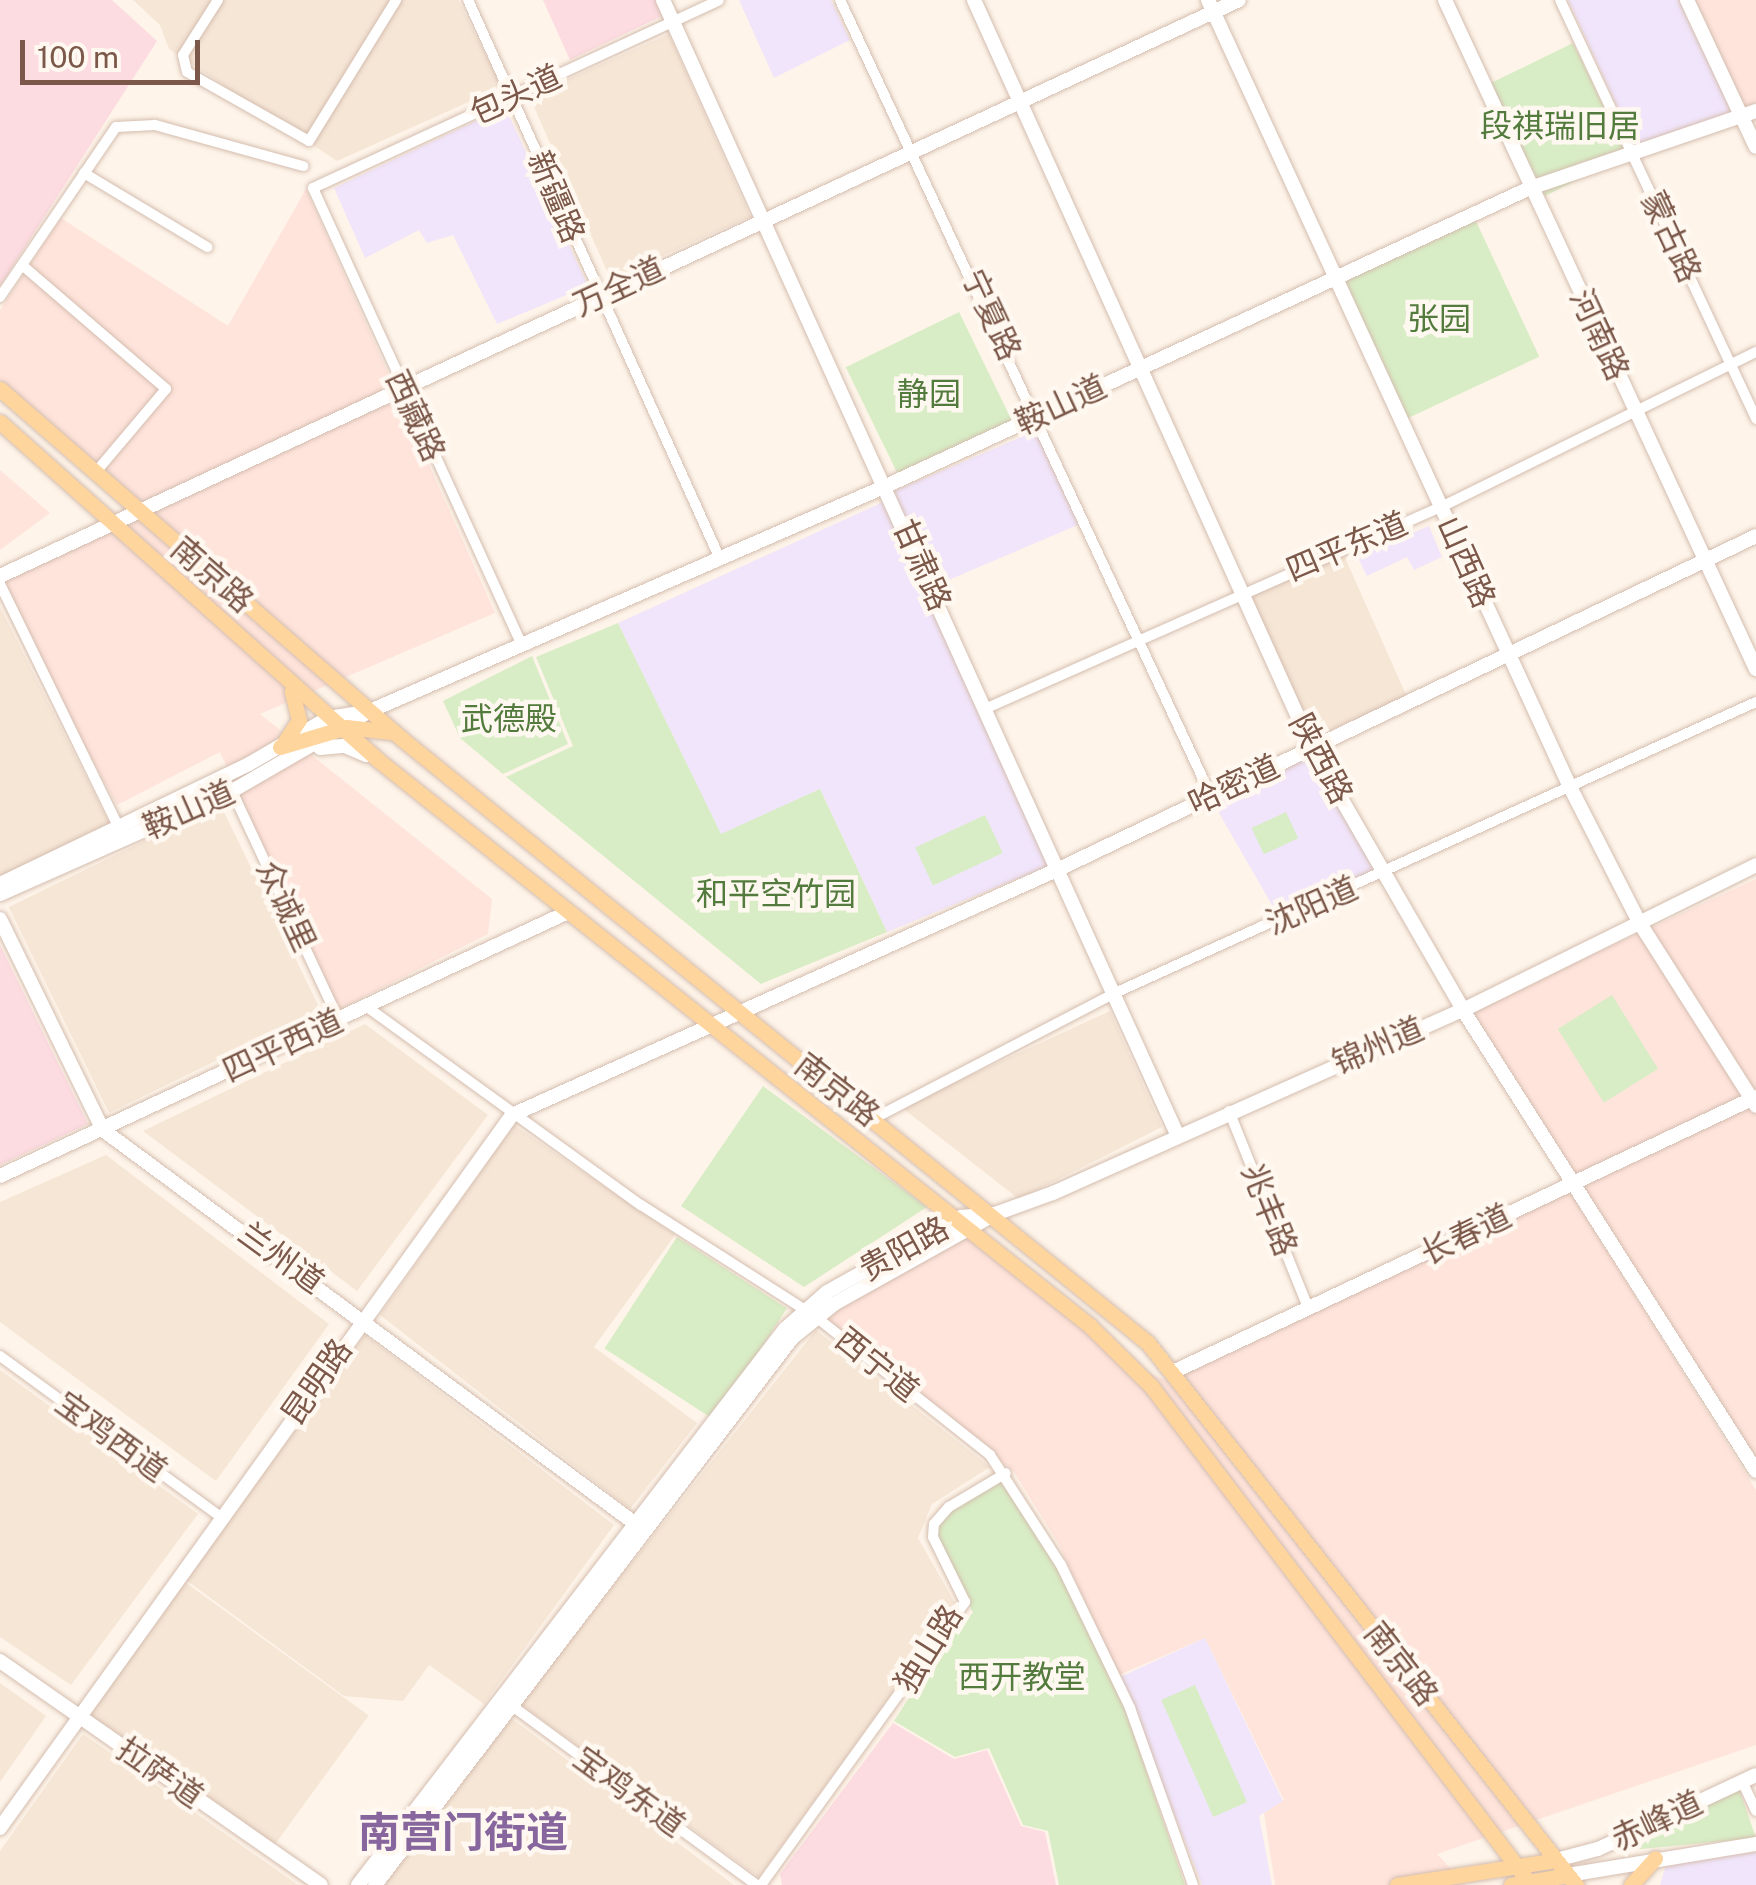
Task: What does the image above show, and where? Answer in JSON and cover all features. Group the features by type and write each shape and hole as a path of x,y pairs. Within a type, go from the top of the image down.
{"main road":[{"name":"南京路","path":"0,389 402,739 995,1214 1175,1372 1572,1880"},
{"name":"南京路","path":"0,422 387,768 566,914 975,1229 1152,1386 1491,1835 1522,1865 1530,1883"},
{"path":"280,747 300,713 281,676"},
{"path":"280,747 340,726 375,728 402,739"},
{"path":"1631,1885 1655,1858"},
{"path":"1397,1885 1556,1860"},
{"path":"1522,1865 1572,1880"},
{"path":"1511,1885 1572,1880"}],"street":[{"path":"218,0 183,54 187,72 308,141 396,0"},
{"name":"新疆路","path":"468,0 720,559"},
{"name":"甘肃路","path":"663,0 1061,868 1176,1132"},
{"name":"包头道","path":"313,188 718,0"},
{"name":"宁夏路","path":"840,0 916,152 1211,796"},
{"name":"陕西路","path":"974,0 1312,748 1463,1010 1756,1471"},
{"name":"万全道","path":"0,576 916,152 1211,5 1239,0"},
{"name":"河南路","path":"1446,0 1756,669"},
{"name":"蒙古路","path":"1560,0 1756,420"},
{"path":"1687,0 1748,113 1756,148"},
{"name":"山西路","path":"1211,5 1333,280 1570,787 1639,922 1755,1100"},
{"name":"鞍山道","path":"0,884 232,791 310,750 340,726 370,711 886,486 1530,188 1634,157 1748,113"},
{"path":"0,298 116,127 156,125 303,166"},
{"path":"84,173 208,246"},
{"name":"西藏路","path":"313,188 520,643"},
{"path":"22,265 166,389 96,473"},
{"name":"四平东道","path":"988,708 1242,592 1441,507 1633,409 1756,352"},
{"name":"哈密道","path":"708,1025 1061,868 1756,536"},
{"path":"0,584 121,833"},
{"name":"沈阳道","path":"873,1119 1115,993 1756,702"},
{"path":"310,750 344,746 387,768"},
{"name":"鞍山道","path":"0,894 280,747"},
{"name":"众诚里","path":"232,791 339,1020"},
{"name":"锦州道","path":"995,1214 1463,1010 1756,865"},
{"name":"四平西道","path":"0,1176 566,914"},
{"name":"兰州道","path":"0,919 103,1130 363,1317 639,1527"},
{"name":"西宁道","path":"368,1007 512,1115 810,1313 1006,1474 1061,1564 1130,1708 1192,1885"},
{"name":"昆明路","path":"0,1828 76,1714 512,1115 708,1025"},
{"name":"长春道","path":"1175,1372 1755,1100"},
{"name":"兆丰路","path":"1228,1110 1308,1310"},
{"name":"贵阳路","path":"358,1885 810,1313 961,1218 995,1214"},
{"name":"贵阳路","path":"810,1313 975,1229 995,1214"},
{"name":"宝鸡西道","path":"0,1356 221,1517"},
{"name":"独山路","path":"759,1885 965,1602 933,1538 934,1524 948,1508 1006,1474"},
{"name":"拉萨道","path":"0,1661 322,1885"},
{"name":"贵阳路","path":"375,1885 506,1701"},
{"name":"宝鸡东道","path":"506,1701 759,1885"},
{"path":"1749,1778 1756,1811"},
{"name":"赤峰道","path":"1556,1860 1598,1849 1749,1778"},
{"path":"1572,1880 1655,1858 1756,1844"}],"shaded area":[{"path":"0,0 112,0 157,41 0,286"},
{"path":"133,0 458,0 502,87 337,161 169,49 160,25"},
{"path":"543,0 655,0 662,16 570,60"},
{"path":"739,0 831,0 850,40 774,78"},
{"path":"1568,0 1679,0 1732,113 1636,148"},
{"path":"1686,0 1756,0 1756,106 1741,111"},
{"path":"669,34 750,217 611,279 529,96"},
{"path":"505,107 588,286 497,324 453,235 427,243 419,230 365,258 334,188"},
{"path":"306,189 495,613 260,714 492,899 488,934 338,1010 220,752 117,805 0,591 0,580 147,512 0,380 0,310 61,218 228,326"},
{"path":"1038,430 1078,525 934,586 893,491"},
{"path":"0,470 50,513 0,550"},
{"path":"883,502 1053,864 887,932 820,789 721,835 618,623"},
{"path":"1429,526 1442,557 1414,570 1407,557 1367,576 1357,556"},
{"path":"1342,551 1407,696 1312,739 1247,593"},
{"path":"0,607 110,825 0,877"},
{"path":"1309,753 1376,870 1283,924 1215,807"},
{"path":"220,804 320,1010 109,1113 9,907"},
{"path":"1756,879 1756,1458 1468,1012"},
{"path":"0,945 88,1124 0,1165"},
{"path":"1110,1011 1162,1127 1019,1199 901,1107"},
{"path":"365,1024 488,1115 357,1291 143,1131"},
{"path":"514,1125 675,1235 594,1347 697,1423 630,1509 380,1315"},
{"path":"106,1155 329,1324 216,1481 0,1322 0,1202"},
{"path":"1569,1190 1756,1490 1756,1745 1437,1854 1466,1885 1275,1885 1264,1813 1284,1800 1205,1638 1119,1675 1058,1543 1014,1472 825,1317 844,1288 945,1232 965,1229 1125,1364 1166,1380"},
{"path":"816,1330 990,1467 932,1504 918,1538 956,1605 759,1877 520,1704"},
{"path":"365,1335 614,1525 484,1704 429,1665 403,1701 344,1696 186,1580"},
{"path":"0,1370 198,1514 71,1685 0,1637"},
{"path":"185,1582 369,1715 273,1847 89,1714"},
{"path":"1205,1638 1283,1801 1259,1816 1272,1885 1202,1885 1120,1677"},
{"path":"0,1683 46,1716 0,1782"},
{"path":"511,1718 734,1885 385,1885"},
{"path":"893,1723 954,1759 987,1750 1021,1826 1045,1832 1056,1885 782,1885 780,1874"},
{"path":"83,1734 298,1885 0,1885 0,1851"},
{"path":"1756,1852 1756,1885 1660,1885 1666,1864"}],"green space":[{"name":"段祺瑞旧居","path":"1573,43 1628,155 1545,196 1490,83"},
{"name":"张园","path":"1475,219 1539,357 1403,420 1339,282"},
{"name":"静园","path":"959,312 1013,423 900,479 846,367"},
{"name":"和平空竹园","path":"618,623 721,834 820,789 887,932 761,984 506,777 573,746 536,657"},
{"name":"武德殿","path":"532,656 568,744 503,774 460,738 443,701"},
{"path":"1286,812 1298,838 1264,854 1252,828"},
{"path":"985,815 1003,853 933,886 915,848"},
{"path":"1612,995 1658,1069 1604,1103 1558,1029"},
{"path":"763,1086 927,1207 804,1287 681,1206"},
{"path":"677,1237 787,1308 714,1420 605,1349"},
{"name":"西开教堂","path":"1005,1478 1057,1567 1125,1709 1185,1885 1059,1885 1048,1831 1023,1825 989,1748 955,1757 894,1721 949,1636 973,1613 936,1536 937,1525 951,1509"},
{"path":"1195,1685 1247,1802 1213,1817 1161,1700"},
{"path":"1739,1789 1756,1838 1631,1850 1636,1844"}],"district":[{"name":"南营门街道","path":"463,1832"}]}
